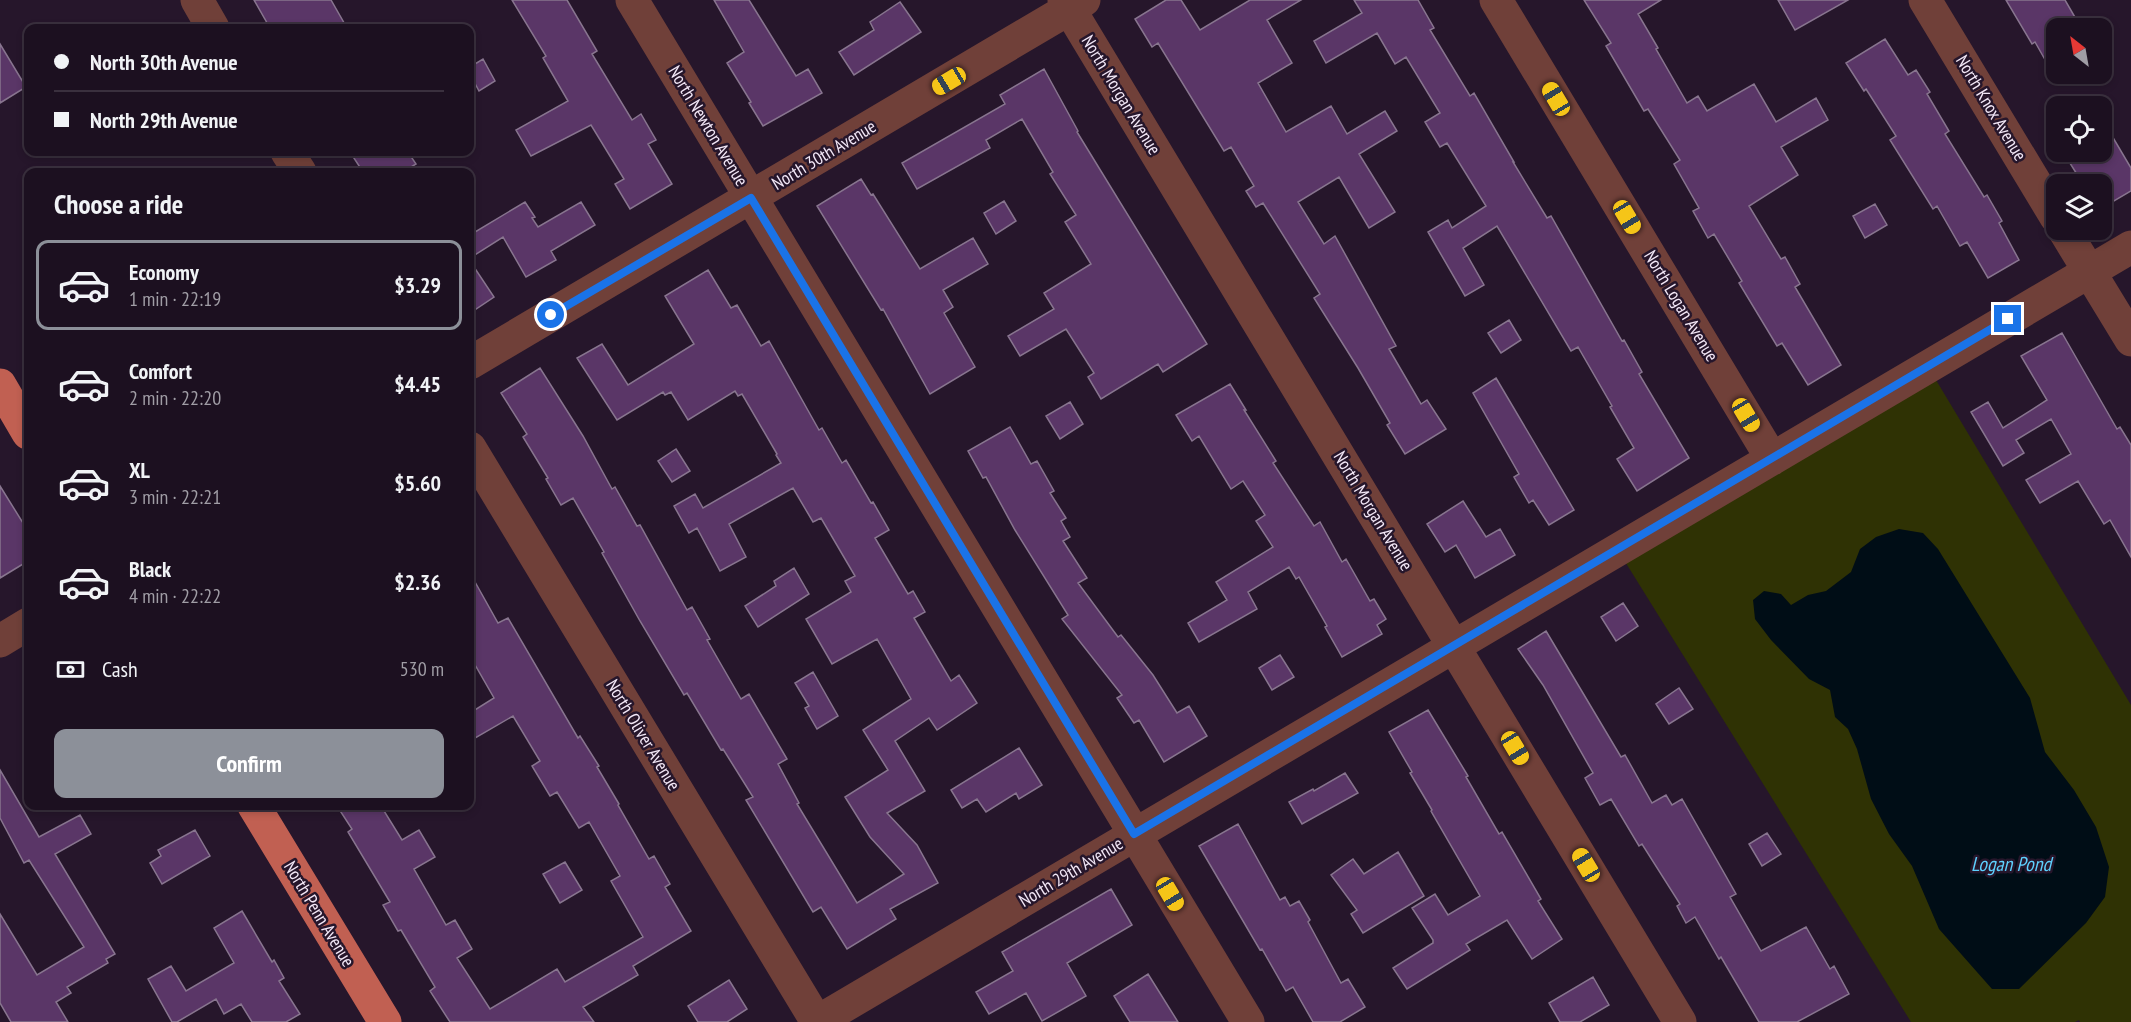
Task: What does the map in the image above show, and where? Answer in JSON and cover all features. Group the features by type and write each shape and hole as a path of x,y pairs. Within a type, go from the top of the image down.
{"main road":[{"path":"0,385 24,426"},
{"name":"North Penn Avenue","path":"256,810 385,1022"}],"street":[{"path":"197,0 211,24"},
{"name":"North Newton Avenue","path":"632,0 1248,1022"},
{"name":"North Logan Avenue","path":"1496,0 1772,459"},
{"name":"North Knox Avenue","path":"1925,0 2046,200"},
{"name":"North 30th Avenue","path":"474,361 751,198 1073,3"},
{"name":"North Morgan Avenue","path":"1073,3 1680,1022"},
{"path":"2070,240 2131,340"},
{"name":"North 29th Avenue","path":"817,1022 1610,552 2131,247"},
{"name":"North Oliver Avenue","path":"474,455 817,1022"},
{"path":"0,641 24,626"}],"green space":[{"path":"1936,380 2131,705 2131,1022 2080,1022 2079,1020 2075,1022 1911,1022 1624,560"}],"water":[{"name":"Logan Pond","path":"1899,529 1923,533 1938,549 2030,698 2045,752 2074,790 2096,827 2109,867 2105,897 2086,923 2019,989 1992,989 1939,929 1912,866 1889,834 1871,799 1857,749 1848,729 1835,717 1830,690 1809,679 1771,640 1755,619 1753,600 1764,591 1781,594 1791,605 1808,595 1826,591 1851,572 1860,549 1876,537"}],"building":[{"path":"254,0 331,0 345,24 268,24"},
{"path":"512,0 567,0 597,51 592,54 632,120 641,114 656,140 648,144 672,184 630,209 615,184 624,179 591,125 531,156 516,130 568,101 543,58 546,56"},
{"path":"714,0 749,0 796,76 808,69 822,93 763,126 727,63 744,52"},
{"path":"1166,0 1181,0 1200,30 1250,0 1301,0 1267,20 1292,63 1258,83 1286,132 1331,106 1347,134 1385,111 1397,131 1359,154 1395,212 1369,228 1339,177 1298,202 1324,244 1335,236 1396,346 1389,349 1421,404 1427,400 1446,429 1405,454 1387,425 1390,423 1358,368 1314,298 1320,294 1263,203 1256,207 1246,191 1254,186 1231,147 1224,151 1158,43 1152,47 1135,19"},
{"path":"1354,0 1418,0 1434,28 1430,30 1470,96 1474,93 1547,218 1551,216 1622,341 1624,340 1642,372 1639,374 1689,458 1637,491 1617,459 1634,448 1610,407 1612,406 1578,347 1571,351 1497,226 1463,248 1484,285 1465,296 1428,232 1448,220 1452,228 1486,206 1447,143 1440,147 1425,122 1440,113 1406,57 1395,64 1377,33 1326,63 1314,41 1362,13"},
{"path":"1584,0 1661,0 1638,14 1687,103 1698,96 1707,111 1754,84 1776,122 1816,98 1828,120 1781,147 1798,175 1749,206 1781,259 1785,257 1800,284 1795,287 1841,365 1808,385 1782,343 1777,346 1739,283 1742,281 1714,234 1708,238 1693,211 1699,208 1674,164 1680,160 1648,109 1644,111 1606,46 1611,43"},
{"path":"1778,0 1848,0 1795,30"},
{"path":"2006,0 2065,0 2075,18 2046,18 2046,61 2035,42 2032,44"},
{"path":"900,2 921,32 854,75 839,52 874,30 870,22"},
{"path":"1885,39 1908,75 1916,70 1930,92 1927,94 1949,131 1945,134 1984,197 1987,195 2002,221 1999,223 2019,260 1988,278 1967,242 1960,246 1937,206 1933,209 1890,140 1896,136 1866,89 1864,91 1846,63"},
{"path":"0,44 24,84 24,88 0,103"},
{"path":"483,59 495,81 479,91 474,82 474,65"},
{"path":"1044,69 1077,132 1207,344 1163,372 1158,364 1101,399 1088,377 1094,373 1066,329 1020,356 1008,336 1054,309 1044,293 1091,264 1065,222 1076,215 1050,174 1053,172 1022,119 986,140 990,148 917,189 902,163 1005,104 1000,95"},
{"path":"2112,136 2131,168 2131,191 2112,202 2112,174 2077,174 2069,162 2112,162"},
{"path":"353,156 411,156 416,164 410,168 360,168"},
{"path":"861,179 871,195 873,194 920,269 973,238 988,264 943,290 953,307 944,313 975,367 930,394 883,309 881,310 817,206"},
{"path":"1004,201 1016,221 996,234 984,213"},
{"path":"525,202 535,217 532,218 538,227 581,202 595,225 551,251 556,260 526,277 503,237 474,255 474,233"},
{"path":"1875,204 1887,225 1865,238 1853,216"},
{"path":"474,267 494,297 474,310"},
{"path":"708,270 731,308 737,305 761,346 769,341 819,430 822,428 842,463 846,460 871,503 873,502 889,530 875,538 908,594 913,591 925,612 914,618 951,681 959,675 977,703 937,730 929,718 895,741 925,791 887,813 917,845 938,883 890,909 896,919 847,949 821,907 813,912 746,800 753,797 723,749 721,750 687,693 684,695 640,621 573,498 561,505 546,479 548,478 523,437 527,434 501,393 540,368 583,436 612,489 615,487 637,526 640,525 687,610 692,607 710,639 707,640 741,699 749,694 787,759 778,764 799,803 797,804 857,903 904,874 870,837 845,797 888,770 863,730 911,699 877,639 832,664 806,619 851,592 845,581 855,576 821,518 813,522 793,488 729,524 746,557 720,571 697,528 689,533 674,506 695,494 703,508 781,463 742,394 738,396 735,391 688,420 671,392 665,395 663,392 617,420 577,358 602,344 628,385 694,344 665,296"},
{"path":"1509,320 1521,340 1501,353 1488,333"},
{"path":"2062,333 2117,429 2120,427 2131,445 2131,557 2110,520 2104,524 2078,481 2040,503 2026,480 2071,454 2051,419 2016,440 2024,453 2003,466 1971,412 1988,402 2003,428 2047,400 2021,356"},
{"path":"1496,378 1574,510 1549,525 1533,500 1529,503 1514,477 1519,474 1473,393"},
{"path":"1230,384 1276,461 1273,463 1314,526 1320,522 1342,562 1346,559 1370,601 1374,599 1386,619 1377,625 1382,634 1342,657 1299,577 1296,579 1289,567 1248,592 1257,609 1199,642 1188,623 1227,600 1216,582 1273,547 1256,521 1265,515 1243,481 1231,489 1199,436 1192,441 1176,415"},
{"path":"1070,402 1083,424 1060,439 1046,416"},
{"path":"1010,427 1031,464 1037,461 1054,491 1050,493 1066,518 1061,521 1070,537 1063,541 1087,578 1078,583 1118,637 1121,635 1153,675 1177,713 1189,706 1207,736 1164,762 1139,720 1134,723 1117,698 1122,695 1062,619 1068,615 1015,530 986,477 983,478 968,451"},
{"path":"676,449 690,471 672,482 658,461"},
{"path":"0,486 24,525 24,563 0,578"},
{"path":"1463,501 1486,537 1500,529 1515,555 1475,578 1456,545 1445,552 1427,524"},
{"path":"794,568 809,594 758,627 745,606 776,586 774,581"},
{"path":"474,580 498,623 508,618 578,738 580,736 599,766 597,767 649,859 654,856 670,884 665,887 691,931 633,966 638,975 583,1007 594,1022 450,1022 430,991 435,987 401,930 398,931 383,905 390,902 348,832 352,829 340,810 383,810 402,840 419,830 435,857 414,869 446,925 455,920 472,949 457,958 490,1009 557,969 565,982 643,937 611,881 620,876 589,822 579,828 557,792 550,796 532,766 540,761 513,716 474,739 474,710 494,698 474,663"},
{"path":"1623,603 1638,626 1616,641 1601,617"},
{"path":"1546,631 1621,757 1625,755 1652,803 1666,795 1672,805 1682,799 1736,894 1730,897 1761,951 1806,927 1830,969 1834,966 1849,994 1797,1022 1759,1022 1695,917 1686,923 1677,906 1680,904 1642,844 1639,846 1611,799 1600,805 1585,778 1593,773 1543,685 1518,649"},
{"path":"1280,655 1294,677 1272,690 1259,668"},
{"path":"813,672 838,716 817,729 805,708 809,706 795,683"},
{"path":"1679,688 1693,709 1669,724 1656,704"},
{"path":"1428,710 1468,776 1466,777 1499,834 1502,832 1541,899 1538,901 1562,939 1532,959 1507,920 1466,944 1470,950 1407,989 1393,968 1433,943 1412,908 1435,894 1448,915 1480,896 1389,732"},
{"path":"1019,748 1042,785 1019,799 1016,793 986,812 977,799 962,808 951,790"},
{"path":"0,770 39,837 80,815 91,834 55,854 115,954 106,959 108,963 67,987 71,993 56,1002 68,1022 11,1022 0,1003 0,914 37,975 84,947 29,860 24,863 0,818"},
{"path":"1345,773 1358,793 1302,824 1289,802"},
{"path":"1238,824 1280,900 1285,897 1290,906 1299,901 1341,983 1348,979 1365,1007 1340,1022 1313,1022 1293,987 1286,991 1199,846"},
{"path":"195,830 210,856 162,884 150,863 161,856 158,850"},
{"path":"1767,833 1781,854 1762,866 1749,844"},
{"path":"1398,852 1424,896 1363,933 1351,914 1357,910 1331,875 1353,859 1364,874"},
{"path":"565,862 582,890 560,903 543,874"},
{"path":"1111,889 1132,925 1067,963 1086,996 1042,1021 1026,993 989,1014 976,992 1013,971 1002,952"},
{"path":"242,911 272,962 274,960 284,978 279,981 300,1014 286,1022 252,1022 241,1004 224,1014 216,999 177,1022 172,1022 148,979 171,966 186,991 234,963 214,928"},
{"path":"1148,974 1178,1022 1130,1022 1114,996"},
{"path":"1593,977 1609,1005 1580,1022 1560,1022 1549,1003"},
{"path":"729,980 747,1009 727,1022 698,1022 688,1006"}],"route":[{"path":"551,315 751,198 1134,834 2008,319"}]}
